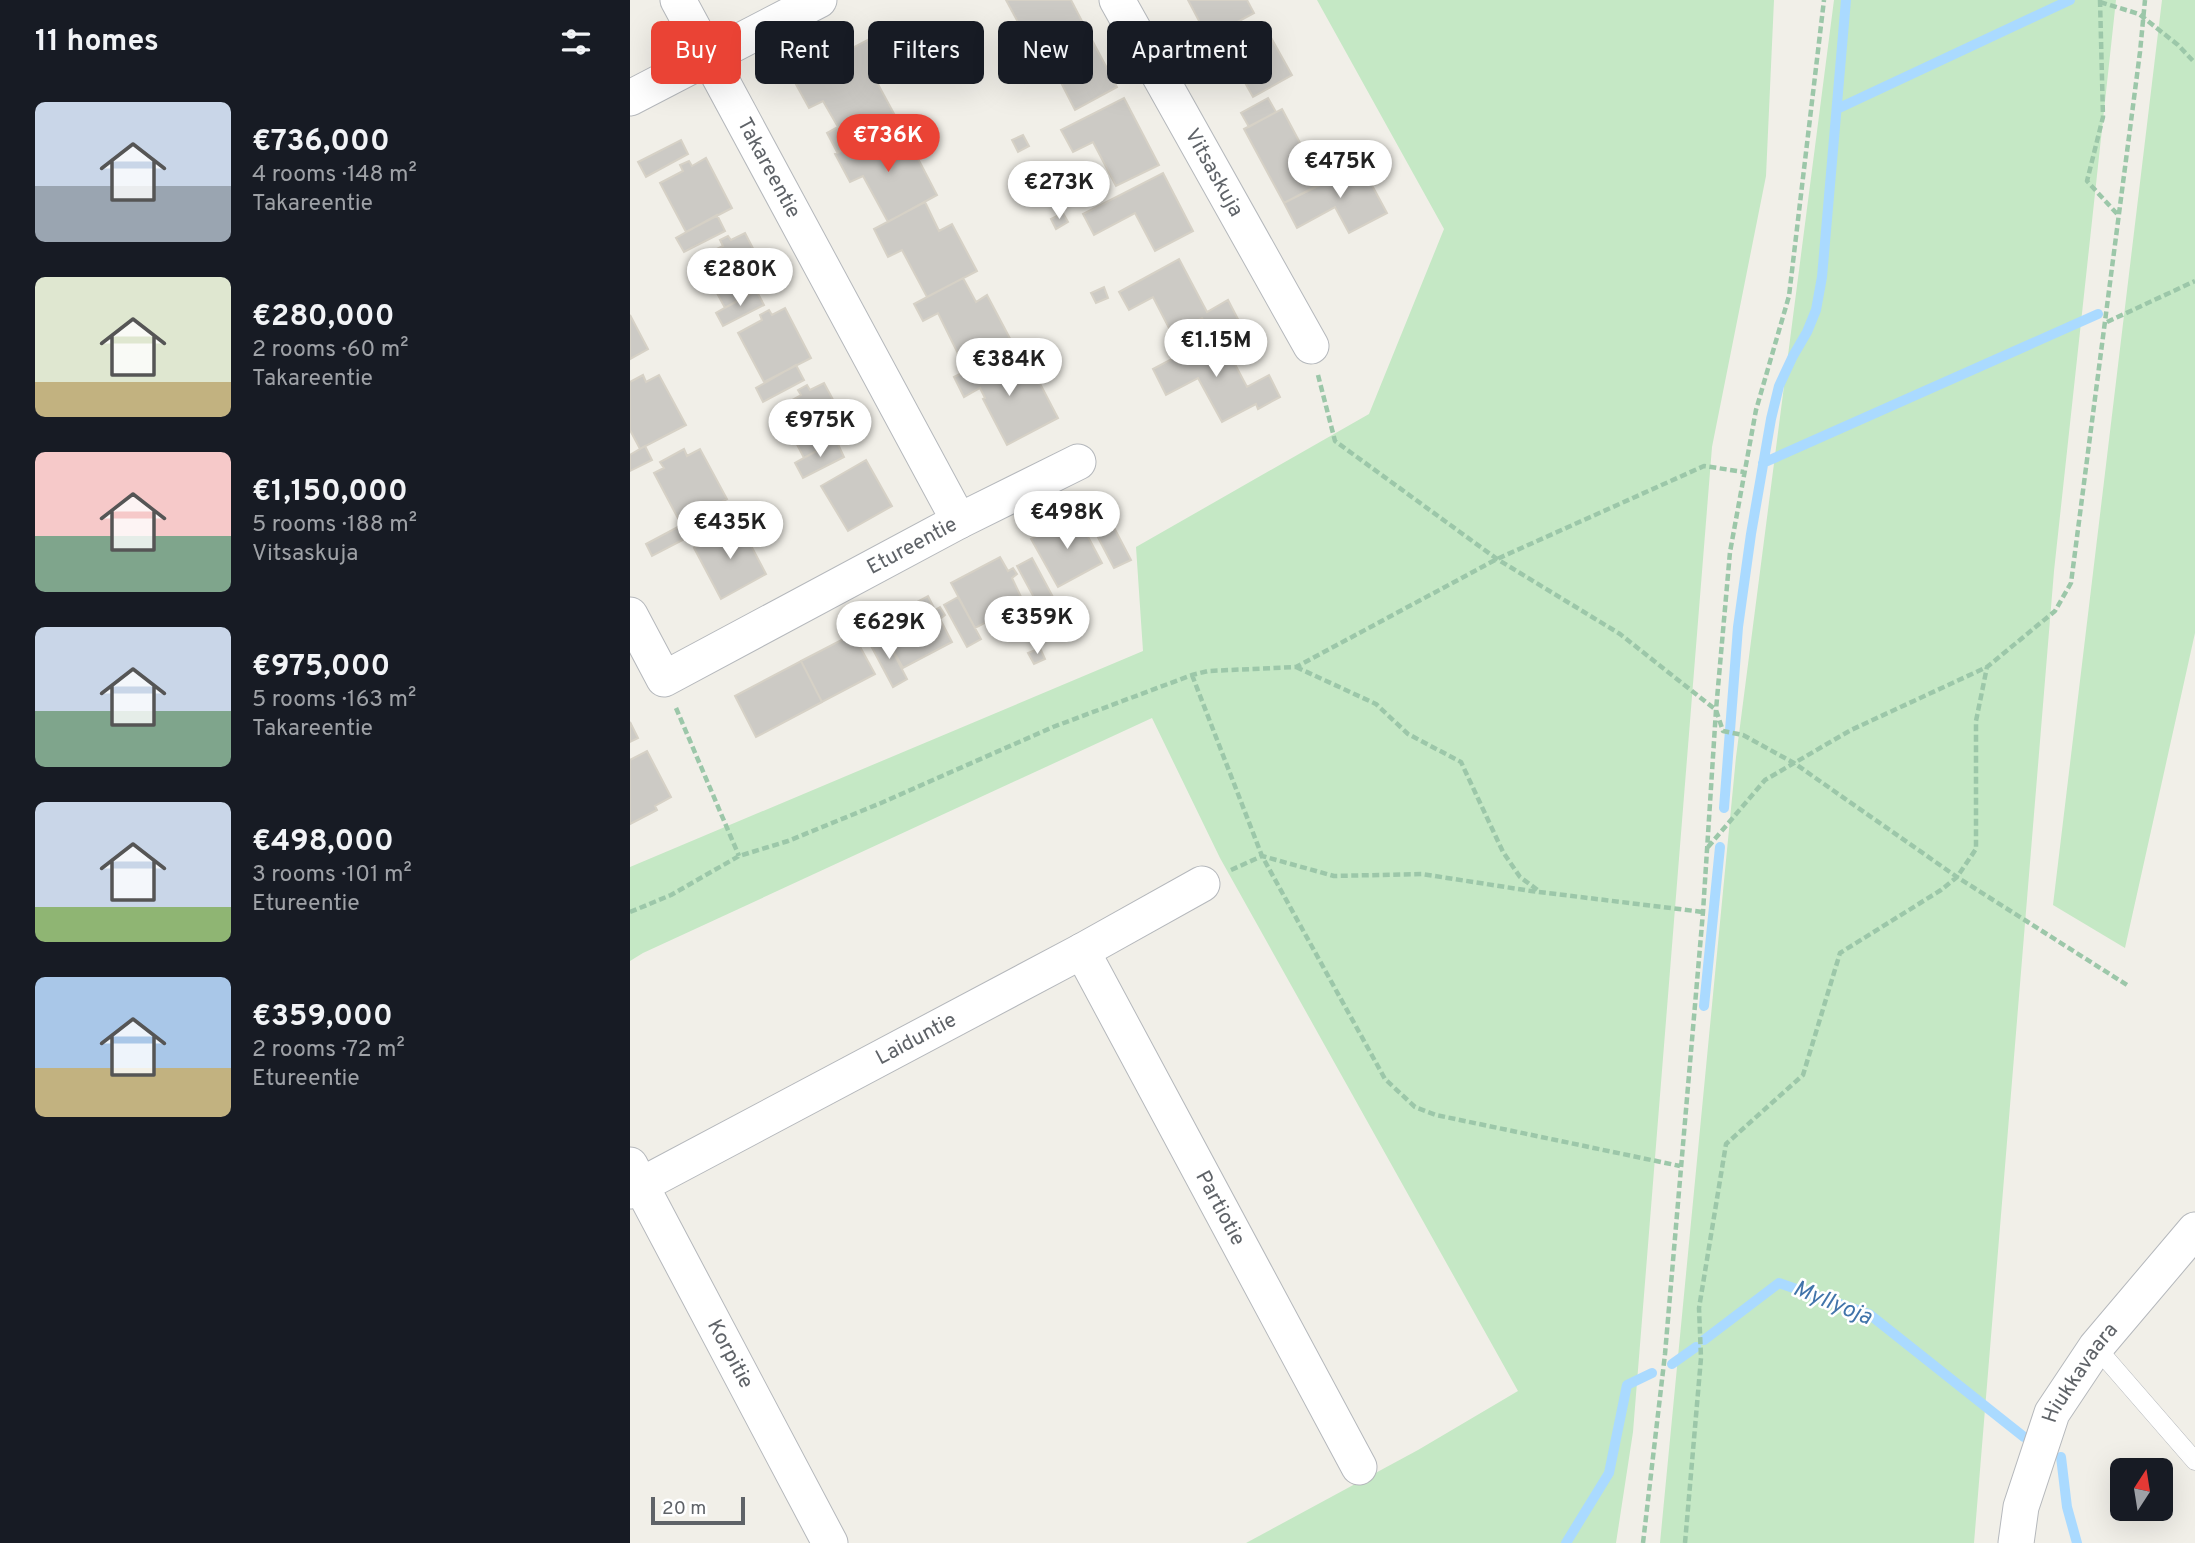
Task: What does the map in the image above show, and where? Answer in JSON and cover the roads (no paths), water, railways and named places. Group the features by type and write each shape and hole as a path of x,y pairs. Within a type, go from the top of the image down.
{"street":[{"name":"Takareentie","path":"678,0 690,21"},
{"path":"741,41 819,0"},
{"name":"Vitsaskuja","path":"1117,0 1311,346"},
{"path":"630,98 657,84"},
{"name":"Takareentie","path":"724,84 959,521"},
{"name":"Etureentie","path":"630,615 664,679 959,521 1078,462"},
{"name":"Laiduntie","path":"634,1180 1082,951 1202,884"},
{"name":"Partiotie","path":"1082,951 1359,1467"},
{"name":"Korpitie","path":"634,1180 830,1543"},
{"name":"Hiukkavaara","path":"2017,1543 2021,1507 2052,1413 2096,1347 2195,1230"}],"lane":[{"path":"2096,1347 2195,1461"}],"waterway":[{"path":"1724,808 1738,627 1771,419 1779,386 1816,310 1822,277 1846,0"},
{"path":"1837,109 2070,0"},
{"path":"1763,463 2098,314"},
{"path":"1704,1006 1720,847"},
{"name":"Myllyoja","path":"1704,1340 1779,1283 1869,1314 2024,1437"},
{"name":"Myllyoja","path":"1672,1364 1696,1347"},
{"name":"Myllyoja","path":"1566,1543 1609,1473 1627,1385 1652,1373"},
{"name":"Myllyoja","path":"2061,1457 2067,1507 2077,1543"}]}
